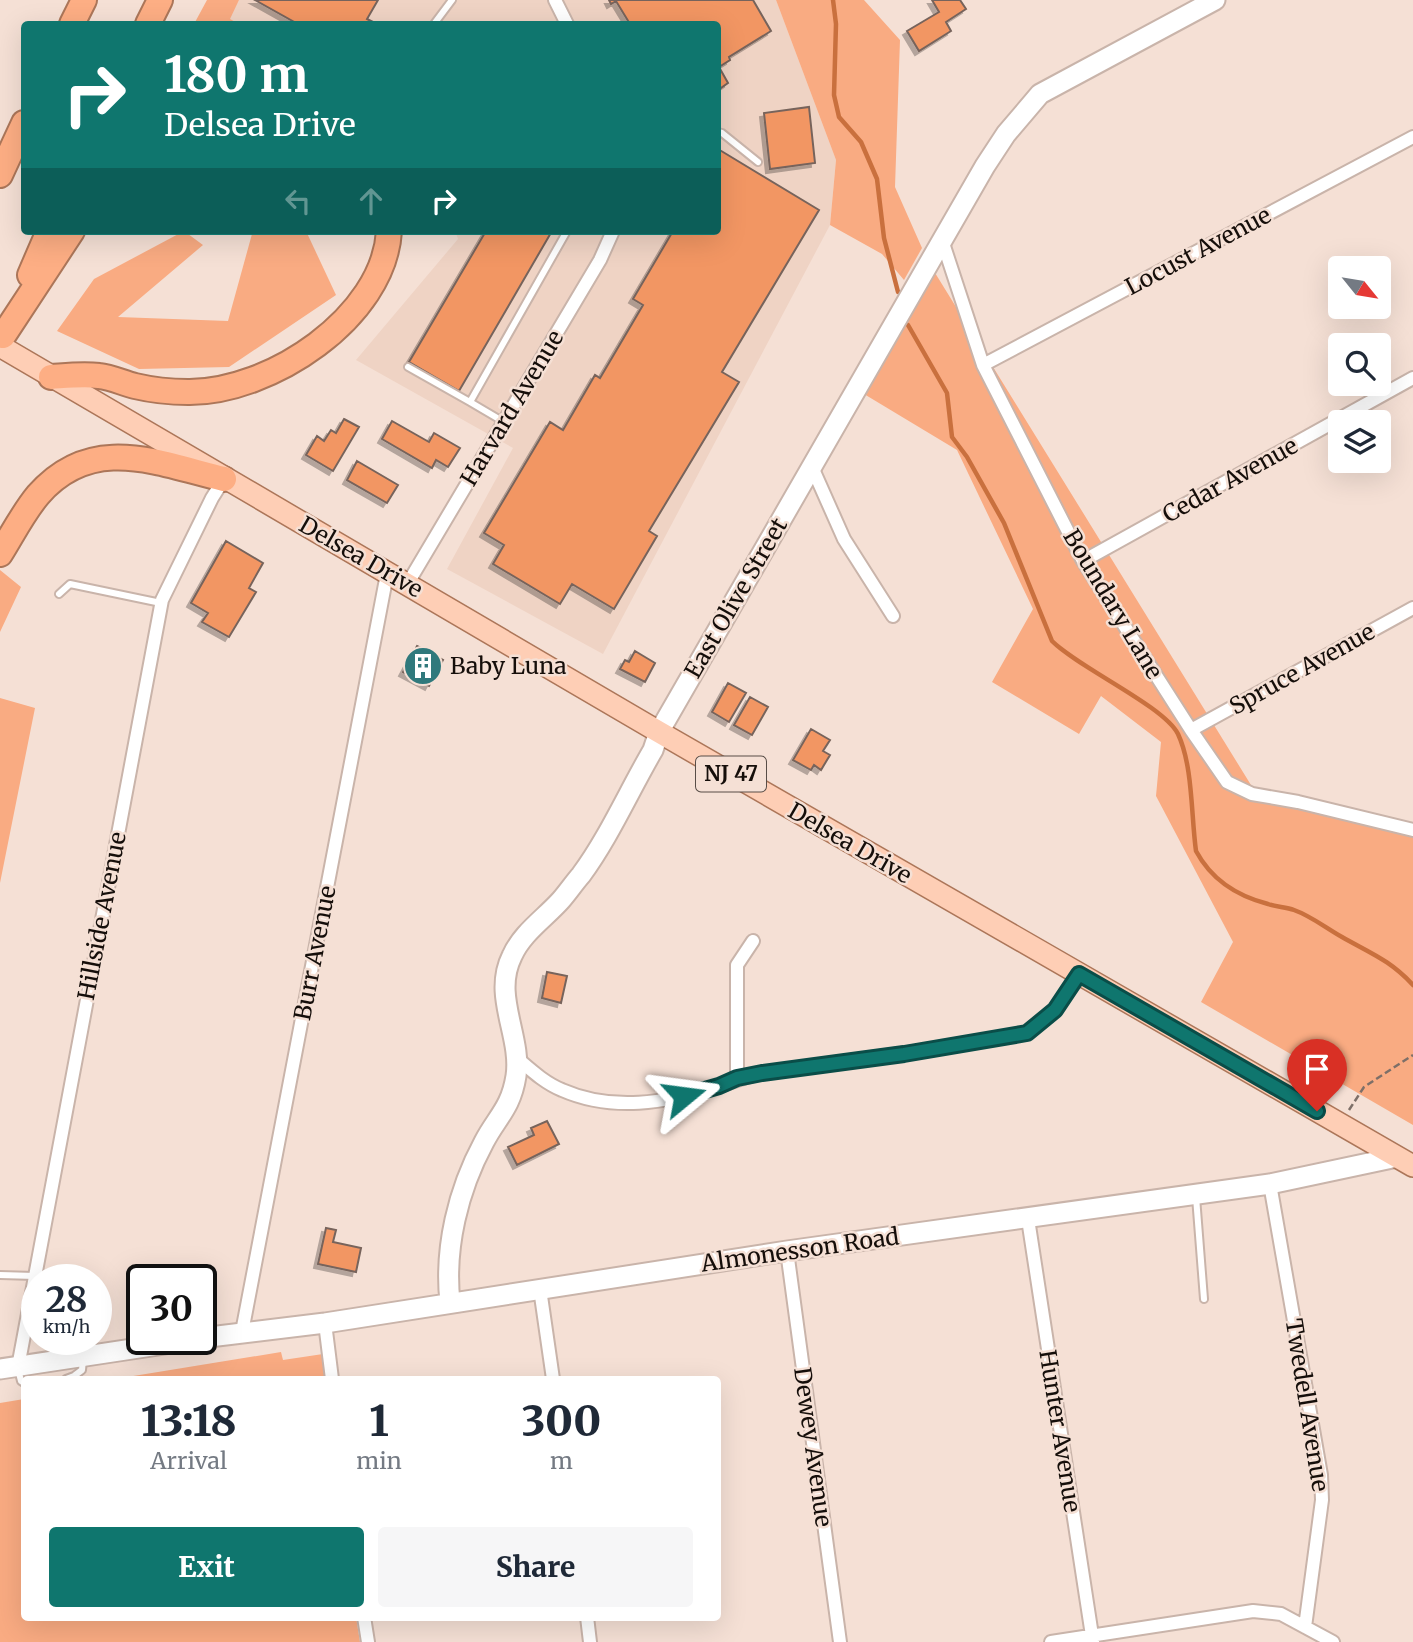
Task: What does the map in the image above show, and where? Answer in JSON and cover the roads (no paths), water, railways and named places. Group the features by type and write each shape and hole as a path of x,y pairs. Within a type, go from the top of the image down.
{"highway":[{"path":"74,21 84,0"},
{"path":"150,21 160,0"},
{"path":"0,176 21,130"},
{"path":"1,342 47,235"},
{"path":"1,342 69,235"},
{"path":"51,377 100,376 138,387 188,392 232,386 274,372 326,338 357,304 381,264 388,235"},
{"path":"0,554 30,506 48,485 76,466 94,459 133,458 224,479"}],"main road":[{"name":"Delsea Drive","path":"1,342 51,377 224,479 1405,1162"}],"street":[{"path":"555,0 566,21"},
{"name":"East Olive Street","path":"450,1302 449,1261 459,1208 484,1141 512,1095 518,1059 506,1010 507,973 511,956 545,914 560,901 591,859 653,750 659,732 942,240 1006,134 1040,94 1215,0"},
{"name":"Locust Avenue","path":"983,365 1413,137"},
{"name":"Harvard Avenue","path":"408,583 600,260 610,235"},
{"name":"Boundary Lane","path":"942,240 983,365 1083,561 1227,782 1252,794 1298,802 1413,830"},
{"name":"Cedar Avenue","path":"1083,561 1413,378"},
{"path":"812,467 844,539 893,616"},
{"name":"Hillside Avenue","path":"37,1264 161,603 224,479"},
{"name":"Burr Avenue","path":"242,1332 387,574"},
{"name":"Spruce Avenue","path":"1191,730 1413,608"},
{"path":"737,1078 737,965 752,942"},
{"path":"518,1059 546,1082 562,1090 596,1101 649,1103 719,1086 737,1078 1027,1033 1055,1010 1079,974"},
{"name":"Almonesson Road","path":"217,1335 325,1322 787,1251 1195,1195 1405,1162"},
{"name":"Twedell Avenue","path":"1270,1184 1321,1475 1322,1500 1305,1627"},
{"name":"Hunter Avenue","path":"1028,1219 1093,1639"},
{"name":"Dewey Avenue","path":"787,1251 840,1642"},
{"path":"540,1289 553,1376"},
{"path":"325,1322 332,1376"},
{"name":"Hillside Avenue","path":"14,1373 21,1341"},
{"name":"Almonesson Road","path":"14,1373 126,1350"},
{"path":"1051,1642 1093,1639 1253,1611 1281,1615 1333,1642"},
{"path":"365,1621 368,1642"},
{"path":"587,1621 590,1642"}],"lane":[{"path":"436,21 452,0"},
{"path":"721,132 758,162"},
{"path":"470,402 565,235"},
{"path":"408,367 504,422"},
{"path":"59,594 70,584 161,603"},
{"path":"1195,1195 1204,1299"},
{"path":"0,1275 21,1276"},
{"path":"75,1376 82,1370 83,1357"}],"waterway":[{"path":"833,0 836,24 834,95 839,117 861,142 877,179 884,238 898,292"},
{"path":"908,325 947,393 952,437 967,457 1004,523 1052,641 1156,711 1178,734 1189,776 1196,851 1202,861 1217,878 1236,891 1257,901 1306,915 1388,963 1413,985"}],"place":[{"name":"Baby Luna","path":"423,666"}]}
